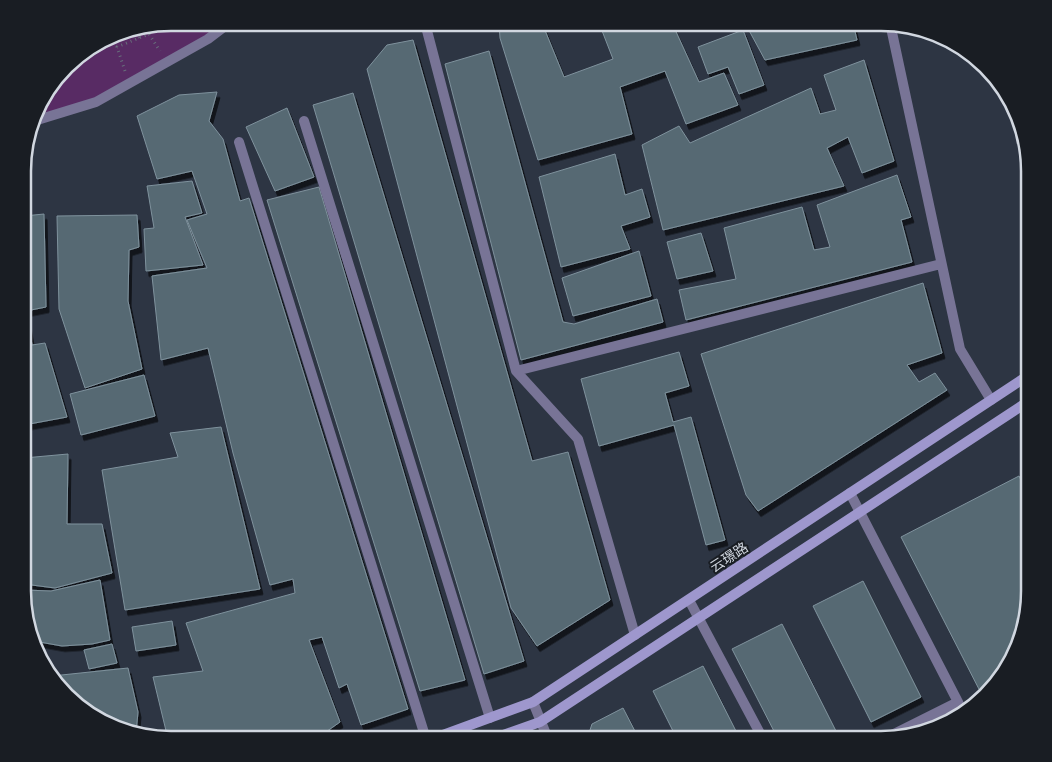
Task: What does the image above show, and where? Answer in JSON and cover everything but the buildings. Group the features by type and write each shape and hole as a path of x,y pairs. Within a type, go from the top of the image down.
{"street":[{"path":"42,119 96,102 208,39 218,31"},
{"path":"427,31 516,371 578,439 635,635"},
{"path":"892,32 960,349 991,400"},
{"path":"304,121 490,718"},
{"path":"239,142 423,730"},
{"path":"516,371 941,264"},
{"name":"云璟路","path":"456,730 533,702 1020,381"},
{"path":"516,730 540,722 698,616 1020,406"},
{"path":"850,493 960,706"},
{"path":"689,600 758,731"},
{"path":"533,702 544,731"},
{"path":"912,727 956,709"}],"path":[{"path":"129,84 118,47 149,34 166,62"}],"shaded area":[{"path":"215,31 96,102 42,119 55,93 66,79 86,60 101,50 126,39 153,32"}]}
